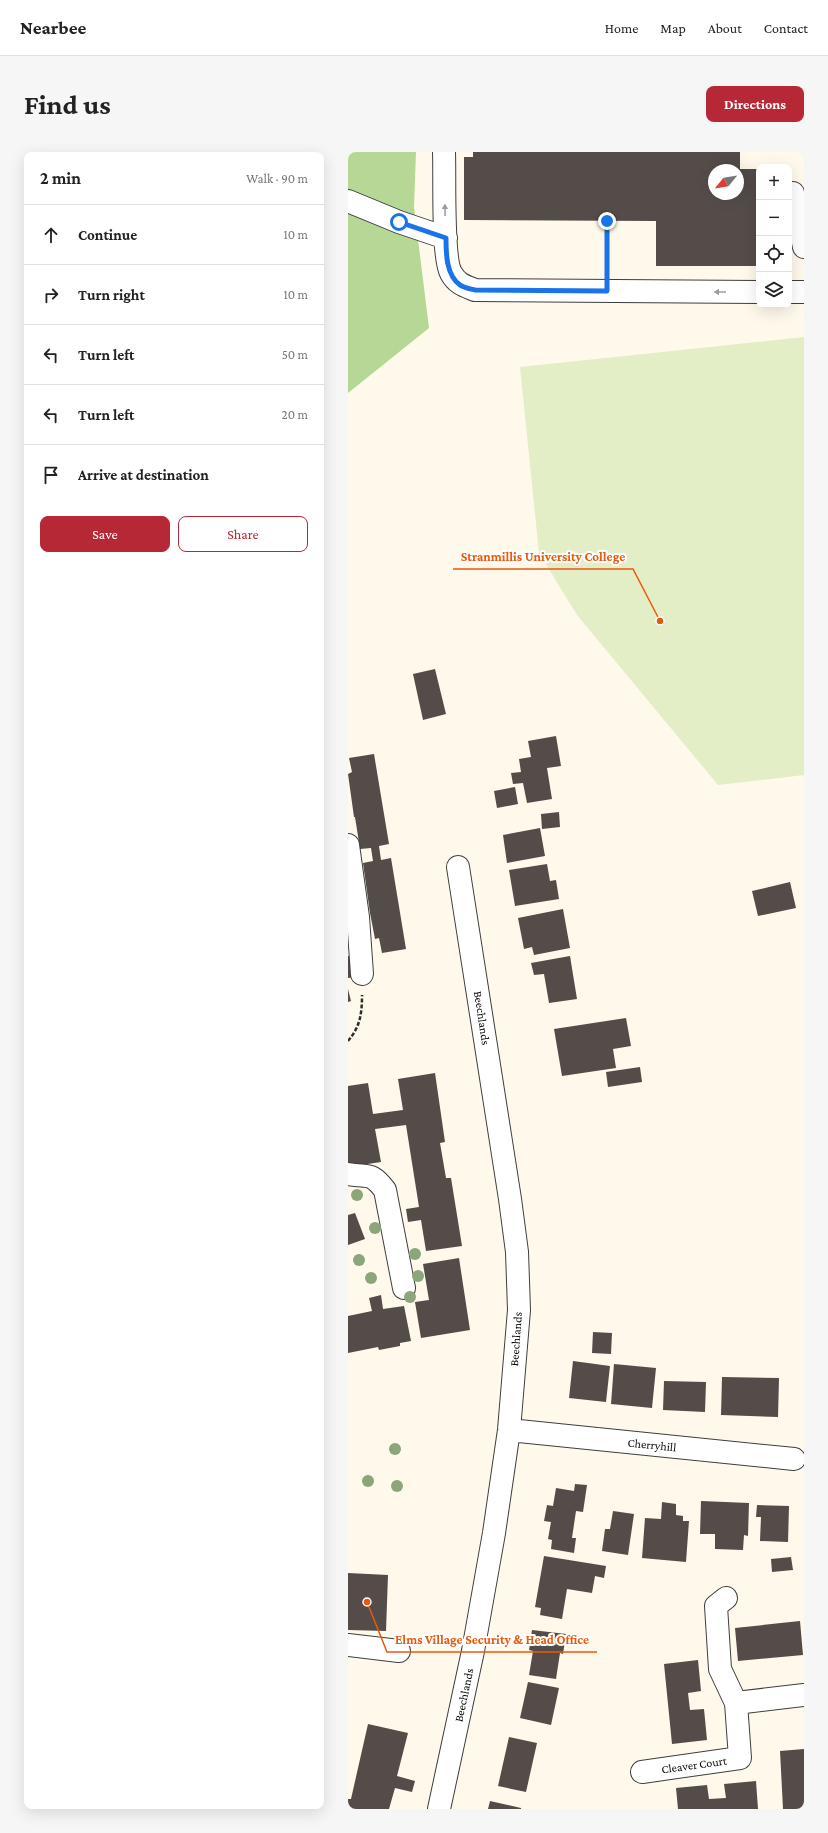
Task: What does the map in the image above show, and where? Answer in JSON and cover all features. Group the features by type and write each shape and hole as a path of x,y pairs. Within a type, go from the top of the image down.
{"street":[{"path":"444,152 446,253 450,272 460,285 475,290 756,292"},
{"path":"793,193 804,247"},
{"path":"348,201 399,222 446,238"},
{"path":"792,292 804,292"},
{"path":"348,845 358,917 362,974"},
{"name":"Beechlands","path":"439,1809 473,1651 494,1533 509,1430 519,1310 517,1252 458,867"},
{"path":"348,1174 367,1175 377,1179 385,1190 404,1288"},
{"name":"Cherryhill","path":"509,1430 794,1459"},
{"name":"Cleaver Court","path":"642,1772 740,1758 736,1703 720,1669 716,1606 726,1598"},
{"path":"348,1645 399,1651"},
{"path":"736,1703 804,1695"}],"path":[{"path":"607,221 607,291"},
{"path":"348,1041 356,1031 362,1010 362,974"}],"green space":[{"path":"348,152 416,152 414,207 429,328 348,393"},
{"path":"804,337 804,775 718,785 577,615 539,553 520,367"}],"building":[{"path":"473,152 740,152 740,164 708,164 708,200 744,200 744,169 756,169 756,266 656,266 656,221 464,220 464,157 473,157"},
{"path":"435,669 446,714 423,720 413,674"},
{"path":"556,736 561,766 547,768 552,799 527,803 523,783 513,784 511,773 521,772 519,759 531,757 528,741"},
{"path":"374,754 389,844 379,846 381,860 391,858 406,949 382,953 379,938 375,939 363,863 373,861 371,848 360,849 348,774 352,772 349,758"},
{"path":"515,787 518,804 497,808 494,791"},
{"path":"559,812 560,827 542,829 541,814"},
{"path":"540,828 545,856 507,863 503,835"},
{"path":"547,864 550,881 556,880 559,899 515,906 509,870"},
{"path":"790,882 796,908 758,916 752,891"},
{"path":"563,909 570,948 534,955 532,947 524,949 518,918"},
{"path":"348,956 352,956 356,977 348,978"},
{"path":"570,956 577,999 549,1003 544,974 534,975 531,963"},
{"path":"348,989 351,1001 348,1002"},
{"path":"626,1018 631,1046 613,1049 616,1068 562,1076 554,1029"},
{"path":"640,1067 642,1082 608,1087 606,1072"},
{"path":"435,1073 445,1142 440,1143 446,1178 451,1178 462,1246 426,1251 421,1220 408,1222 406,1209 419,1207 406,1125 375,1129 381,1162 348,1167 348,1086 368,1083 373,1114 403,1110 398,1079"},
{"path":"355,1213 365,1239 348,1245 348,1215"},
{"path":"459,1258 470,1330 421,1338 415,1302 429,1300 423,1264"},
{"path":"381,1295 383,1309 404,1306 411,1341 400,1343 400,1346 379,1350 378,1347 348,1353 348,1316 372,1311 369,1298"},
{"path":"593,1332 612,1333 611,1354 592,1353"},
{"path":"573,1361 610,1366 606,1402 569,1398"},
{"path":"614,1364 656,1368 652,1408 611,1404"},
{"path":"722,1377 779,1378 778,1417 721,1415"},
{"path":"664,1381 706,1382 705,1412 663,1410"},
{"path":"575,1484 587,1485 583,1512 576,1511 572,1538 576,1538 574,1553 551,1549 552,1540 548,1539 551,1522 544,1521 547,1505 553,1506 556,1488 574,1491"},
{"path":"701,1501 749,1503 748,1536 744,1535 743,1550 715,1549 715,1534 700,1534"},
{"path":"662,1502 676,1504 676,1515 683,1516 683,1521 689,1521 686,1562 642,1558 645,1518 661,1519"},
{"path":"757,1505 789,1506 788,1542 760,1541 761,1517 756,1517"},
{"path":"613,1511 634,1514 628,1555 602,1551 605,1529 610,1529"},
{"path":"544,1556 606,1566 604,1578 595,1576 592,1593 567,1589 562,1619 540,1615 541,1608 535,1607"},
{"path":"791,1557 793,1570 772,1572 771,1559"},
{"path":"348,1573 388,1575 386,1631 348,1630"},
{"path":"800,1621 803,1655 738,1661 735,1628"},
{"path":"532,1630 566,1634 563,1654 560,1653 556,1679 529,1675 533,1651 529,1650"},
{"path":"698,1660 701,1691 688,1693 690,1710 704,1709 707,1740 672,1744 664,1664"},
{"path":"528,1682 559,1688 551,1725 520,1718"},
{"path":"368,1724 408,1733 397,1776 415,1781 412,1792 395,1788 389,1809 348,1809 348,1799 351,1799"},
{"path":"509,1737 537,1743 526,1792 498,1786"},
{"path":"804,1749 804,1809 783,1809 780,1751"},
{"path":"756,1781 758,1809 678,1809 676,1788 707,1785 709,1799 726,1798 724,1784"},
{"path":"490,1801 521,1808 521,1809 488,1809"}],"place":[{"name":"Stranmillis University College","path":"660,621"},
{"name":"Elms Village Security & Head Office","path":"367,1602"}],"route":[{"path":"399,222 446,238 446,253 450,272 460,285 475,290 607,291 607,221"}]}
